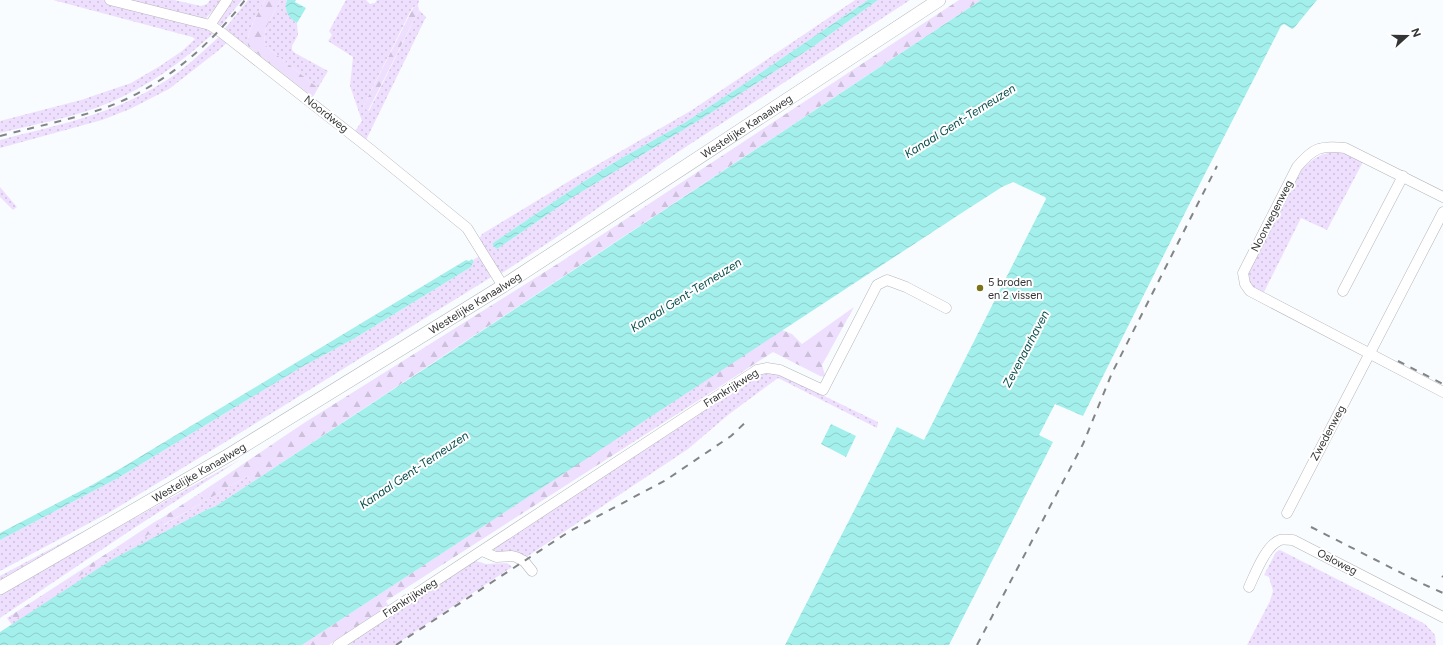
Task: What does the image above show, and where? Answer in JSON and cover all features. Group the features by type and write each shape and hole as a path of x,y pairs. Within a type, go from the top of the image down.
{"main road":[{"name":"Westelijke Kanaalweg","path":"0,588 229,455 503,286 939,0"}],"street":[{"name":"Noordweg","path":"110,0 210,26 229,38 467,228 503,286"},
{"path":"210,26 227,0"},
{"name":"Noorwegenweg","path":"1370,354 1250,291 1245,284 1243,273 1297,167 1308,154 1320,148 1330,146 1345,148 1443,197"},
{"path":"1343,291 1403,176"},
{"name":"Zwedenweg","path":"1287,513 1443,212"},
{"name":"Frankrijkweg","path":"338,645 757,370 767,368 780,370 823,390 877,285 887,280 906,287 946,308"},
{"path":"1370,354 1443,392"},
{"name":"Osloweg","path":"1249,587 1263,558 1271,547 1280,540 1293,540 1443,617"},
{"path":"482,551 496,557 516,557 524,561 532,571"}],"green space":[{"path":"53,0 103,0 191,22 215,32 190,54 164,73 136,90 93,109 0,133 0,121 81,100 131,83 182,51 195,39"},
{"path":"119,0 174,0 201,6 207,4 210,0 222,0 205,19"},
{"path":"230,0 242,0 220,27 217,22"},
{"path":"248,0 265,0 251,28 248,46 223,31"},
{"path":"265,0 280,0 266,28 264,42 267,47 318,88 313,97 248,46 249,34"},
{"path":"280,0 287,0 286,6 288,13 297,23 298,35 292,46 292,50 328,71 318,88 267,47 264,42 266,28"},
{"path":"346,0 366,0 370,4 375,3 377,0 419,0 418,5 412,8 363,107 369,111 419,10 426,17 366,140 355,131 362,121 350,86 353,57 328,41 332,35 329,31"},
{"path":"855,0 868,0 684,123 583,182 493,243 493,246 497,249 573,197 706,116 811,48 878,0 910,0 672,156 554,239 499,275 479,239 482,234 571,180 692,110"},
{"path":"959,0 981,0 251,483 248,476 205,501 200,493 304,423 559,263"},
{"path":"418,5 419,10 368,111 363,107 413,8"},
{"path":"221,35 229,41 219,50 169,89 130,109 102,120 0,148 0,140 85,118 144,94 182,69"},
{"path":"1335,152 1348,154 1363,162 1327,230 1301,218 1262,296 1252,291 1246,274 1302,169 1317,157"},
{"path":"0,187 17,207 13,210 0,197"},
{"path":"481,255 493,276 110,512 0,571 0,540 118,478 300,368 355,338 471,267 471,264 474,262 473,260"},
{"path":"854,307 822,365 825,375 824,377 773,352 710,393 704,381 782,330 792,334 802,344"},
{"path":"773,372 791,380 878,422 877,428 778,378 728,415 688,449 525,558 499,553 493,548 727,394 760,374"},
{"path":"704,381 710,393 621,450 616,439"},
{"path":"616,439 621,450 386,601 389,607 329,645 302,645"},
{"path":"241,459 128,532 0,618 0,593"},
{"path":"248,476 251,483 216,506 114,559 12,625 7,618 10,616 13,620 114,553 112,550 117,547 120,551 160,528 156,521 160,519 164,525 202,503 197,495 200,493 205,501"},
{"path":"197,495 202,503 163,525 160,519"},
{"path":"112,516 0,583 0,576"},
{"path":"156,521 160,528 120,551 117,547"},
{"path":"112,550 114,553 13,621 10,616"},
{"path":"1280,550 1425,624 1435,635 1436,645 1247,645 1270,601 1273,591 1269,577 1264,575 1276,552"},
{"path":"473,560 486,564 507,563 512,567 395,645 342,645"}],"water":[{"path":"287,0 296,0 295,2 306,8 297,23 292,19 286,10"},
{"path":"868,0 878,0 811,48 706,116 573,197 497,249 493,246 493,243 583,182 684,123"},
{"path":"981,0 1317,0 1294,28 1292,29 1284,24 1281,26 1083,416 1055,404 1039,435 1053,442 949,645 785,645 897,427 924,440 1046,199 1045,197 1013,182 1002,187 960,214 302,645 0,645 0,632 113,559 216,506"},
{"path":"472,259 474,262 471,267 355,338 300,368 118,478 0,540 0,533 92,485 466,260 469,261"},
{"path":"831,424 856,436 846,457 821,444"}],"railway":[{"path":"0,136 90,113 124,100 144,90 182,65 199,50 231,18 245,0"},
{"path":"977,645 1083,444 1112,373 1217,166"},
{"path":"1398,361 1443,384"},
{"path":"396,645 570,531 666,480 731,436 748,420"},
{"path":"1311,527 1443,593"}],"place":[{"name":"5 broden en 2 vissen","path":"980,288"}],"water label":[{"name":"Kanaal Gent-Terneuzen","path":"960,121"},
{"name":"Kanaal Gent-Terneuzen","path":"686,295"},
{"name":"Zevenaarhaven","path":"1026,349"},
{"name":"Kanaal Gent-Terneuzen","path":"414,470"}]}
